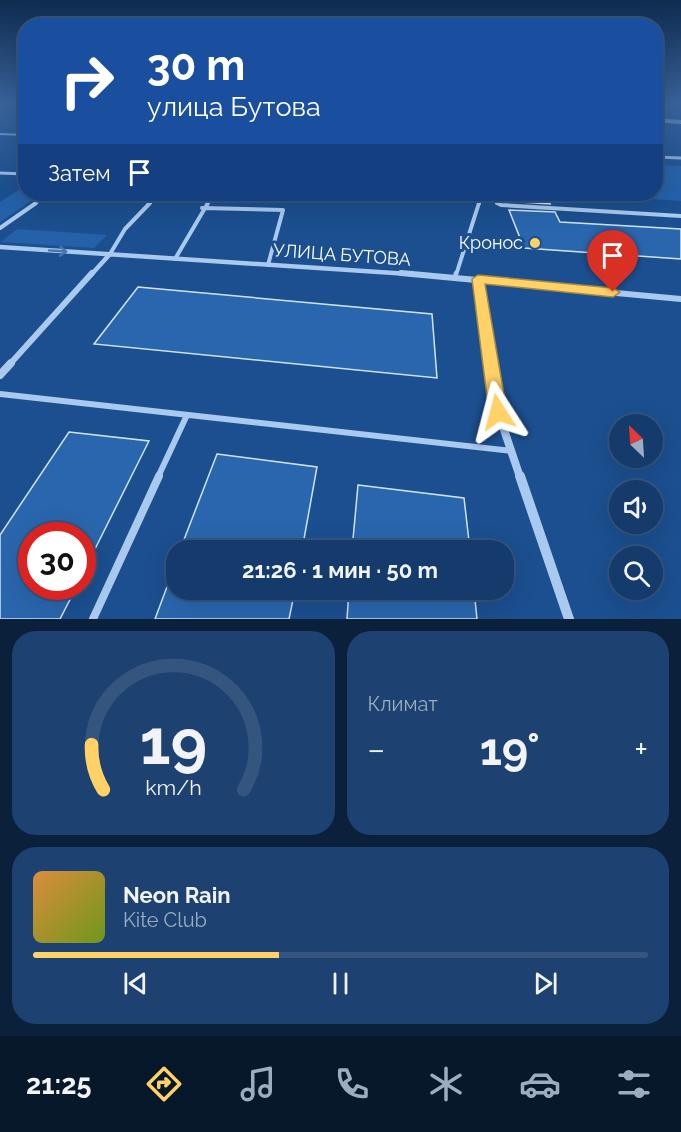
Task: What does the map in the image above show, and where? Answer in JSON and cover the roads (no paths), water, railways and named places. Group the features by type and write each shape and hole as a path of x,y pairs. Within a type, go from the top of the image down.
{"street":[{"name":"УЛИЦА БУТОВА","path":"0,247 455,277 681,299"},
{"path":"0,375 110,254"},
{"path":"478,279 498,412 568,619"}],"lane":[{"path":"0,134 18,135"},
{"path":"663,157 681,158"},
{"path":"0,173 18,174"},
{"path":"0,228 39,201"},
{"path":"110,254 125,230 152,201"},
{"path":"174,259 208,201"},
{"path":"455,277 480,201"},
{"path":"494,201 501,205 681,216"},
{"path":"202,208 282,210 268,265"},
{"path":"0,394 512,451"},
{"path":"93,619 187,415"}],"place":[{"name":"Кронос","path":"535,243"}]}
